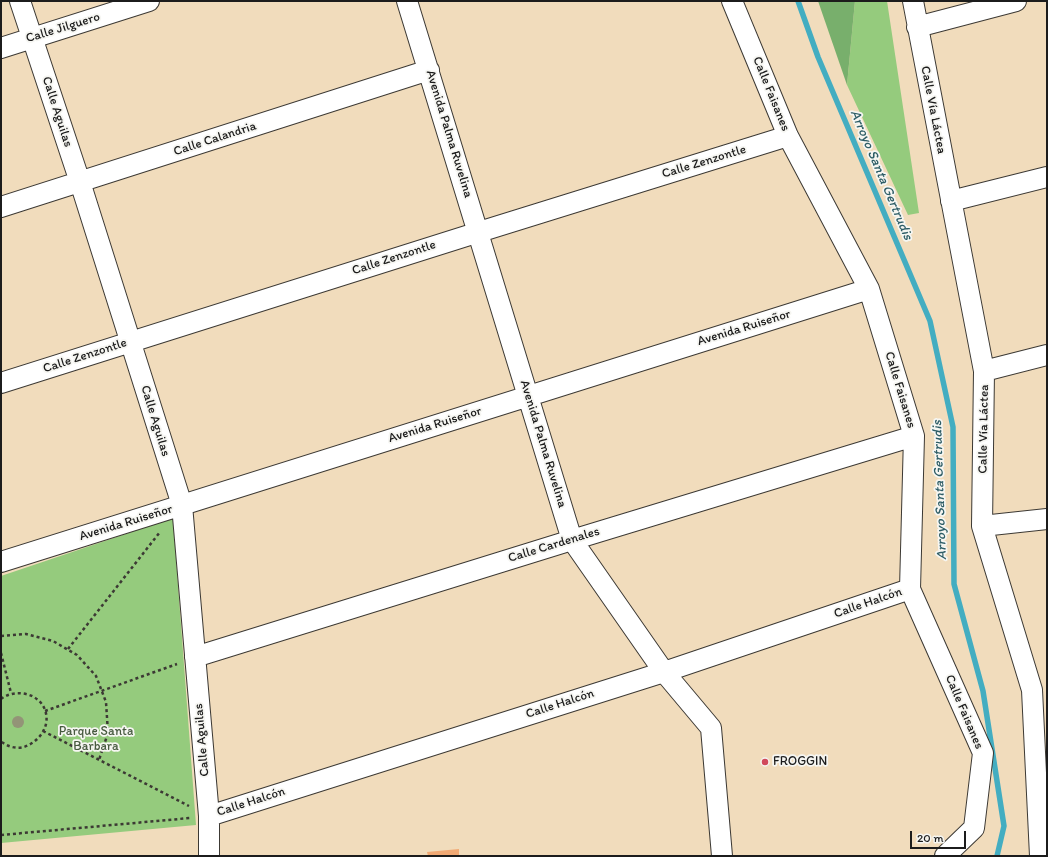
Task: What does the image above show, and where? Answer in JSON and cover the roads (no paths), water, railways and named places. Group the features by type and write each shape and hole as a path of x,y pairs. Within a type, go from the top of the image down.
{"street":[{"name":"Calle Aguilas","path":"20,1 80,182 182,505 208,816 209,856"},
{"name":"Calle Jilguero","path":"1,48 149,1"},
{"name":"Avenida Palma Ruvelina","path":"407,1 479,232 572,540 664,672 711,728 722,856"},
{"name":"Calle Faisanes","path":"732,1 788,136 869,289 914,436 910,589 983,753 974,828 945,856"},
{"name":"Calle Vía Láctea","path":"913,1 984,371 982,526 1039,690 1040,856"},
{"path":"917,27 1016,1"},
{"name":"Calle Calandria","path":"1,207 429,70"},
{"name":"Calle Zenzontle","path":"1,383 788,136"},
{"path":"951,201 1047,177"},
{"name":"Avenida Ruiseñor","path":"1,562 869,289"},
{"path":"984,371 1047,355"},
{"name":"Calle Cardenales","path":"195,657 914,436"},
{"path":"982,526 1047,519"},
{"name":"Calle Halcón","path":"208,816 664,672 910,589"}],"waterway":[{"name":"Arroyo Santa Gertrudis","path":"798,1 818,57 930,321 953,427 954,584 983,691 1004,826 997,856"}],"place":[{"name":"FROGGIN","path":"765,762"}],"park label":[{"name":"Parque Santa Barbara","path":"96,740"}]}
